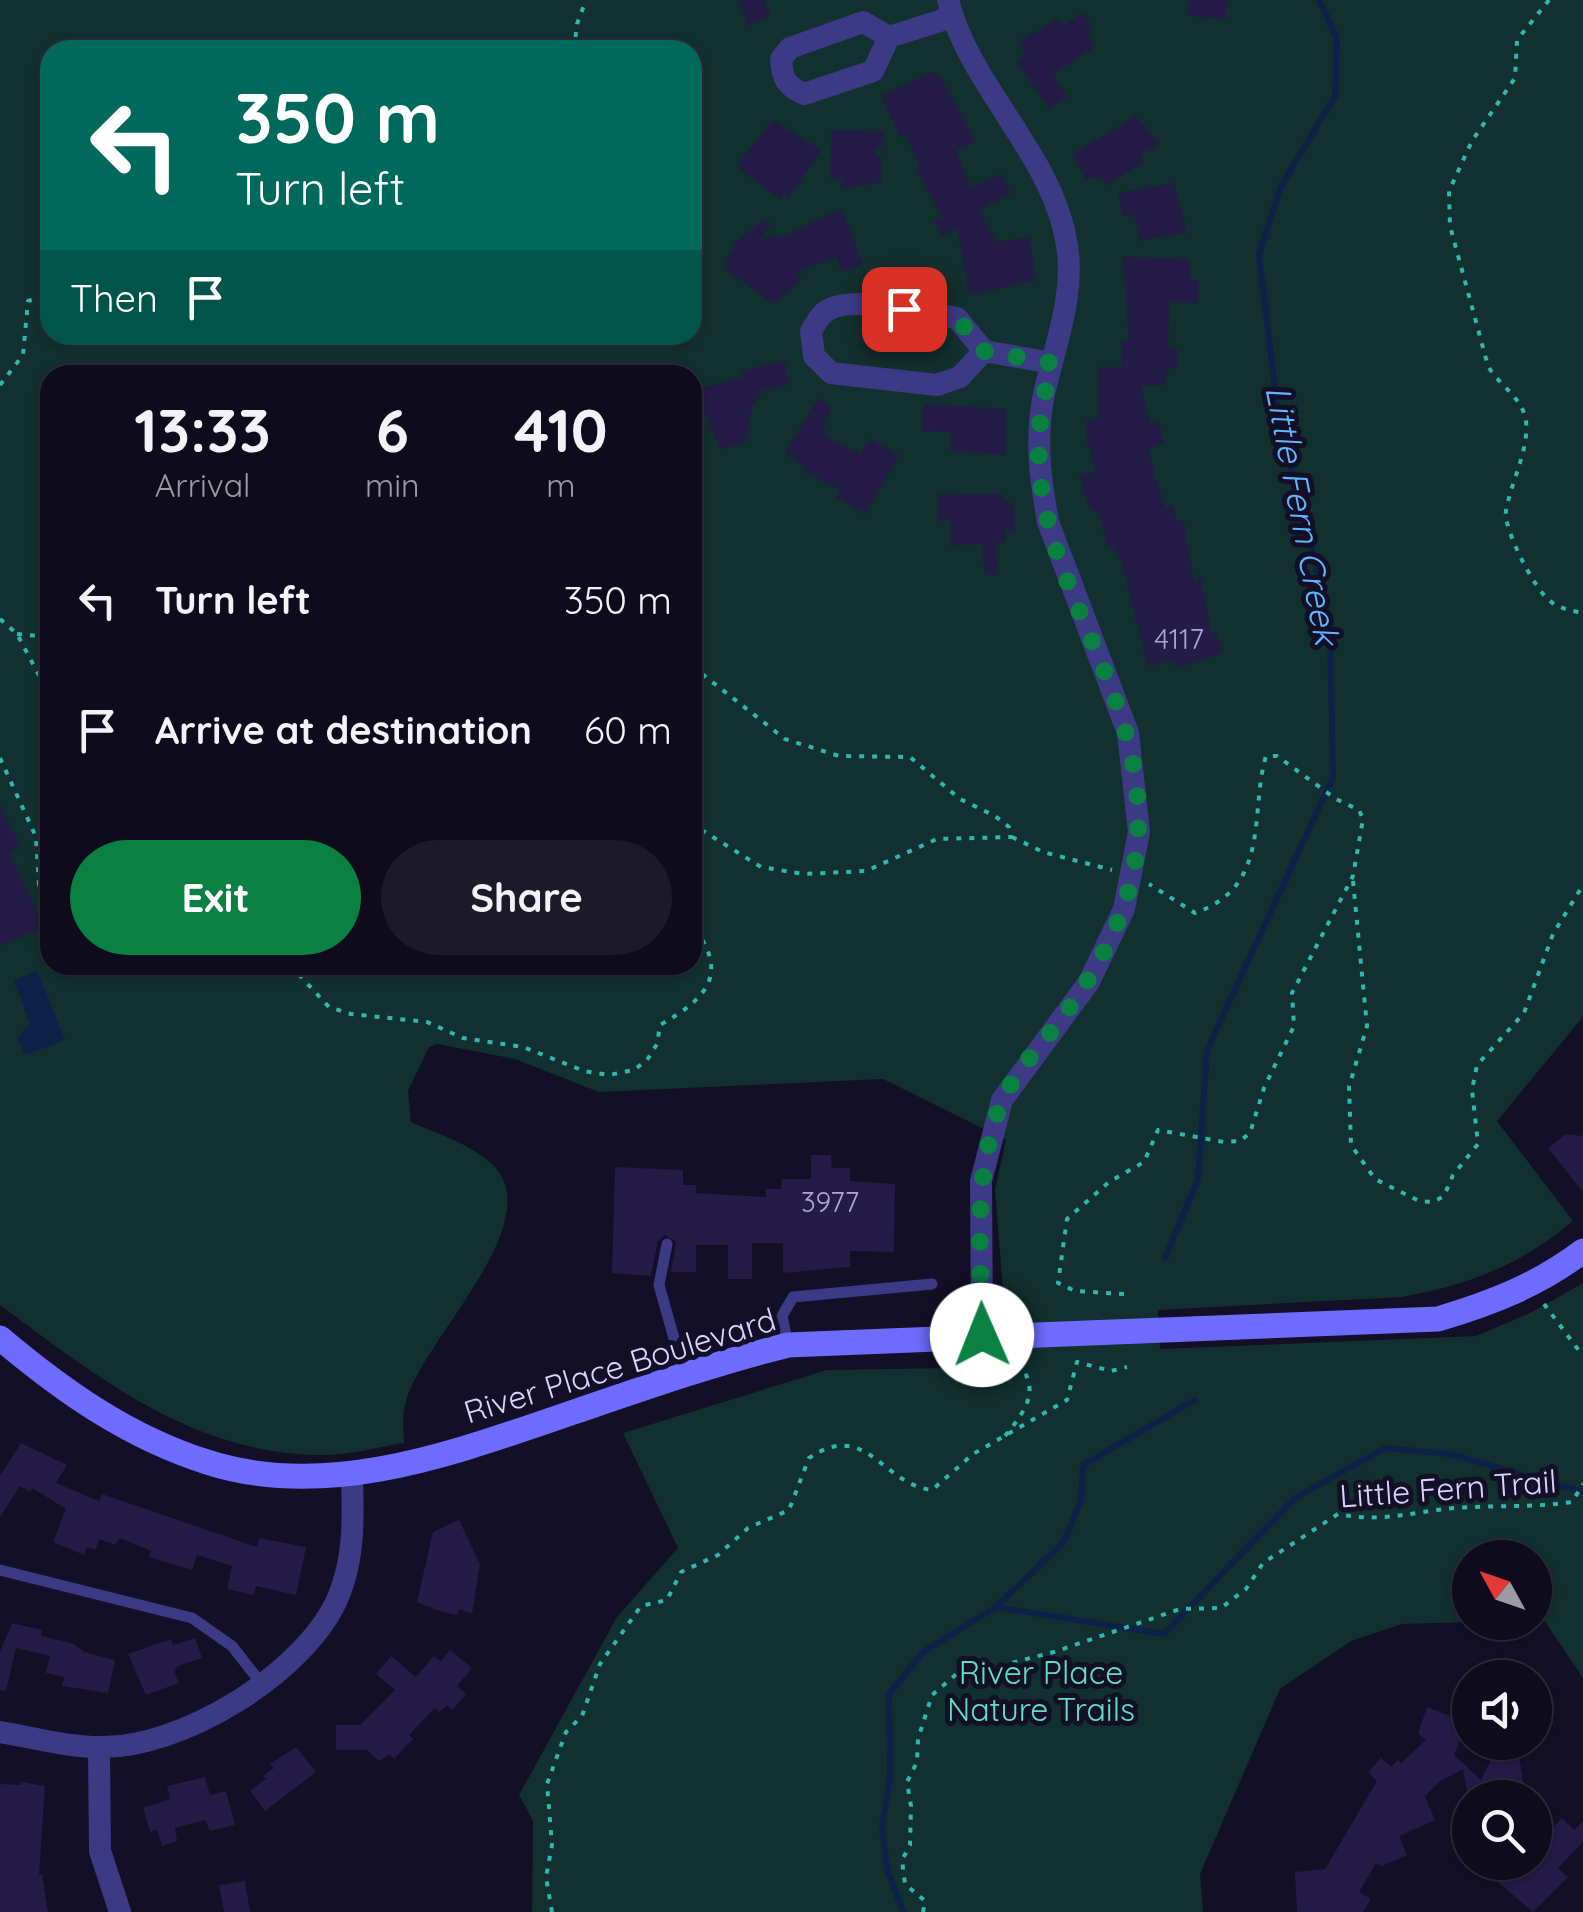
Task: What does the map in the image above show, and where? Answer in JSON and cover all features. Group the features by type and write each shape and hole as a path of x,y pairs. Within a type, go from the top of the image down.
{"street":[{"path":"889,37 950,9 963,46 1059,214 1070,274 1039,434 1041,485 1048,522 1128,734 1138,832 1124,909 1089,982 1002,1100 980,1181 990,1335"},
{"path":"984,351 960,376 936,385 831,373 814,356 810,331 825,312 845,303 904,309 957,318 984,351 1052,363"},
{"name":"River Place Boulevard","path":"0,1338 105,1417 158,1444 211,1464 272,1474 352,1474 453,1452 684,1374 788,1345 1438,1319 1508,1296 1583,1251"},
{"path":"0,1732 99,1748 150,1741 201,1723 261,1683 303,1649 338,1600 354,1538 352,1474"},
{"path":"99,1748 100,1850 120,1912"}],"lane":[{"path":"667,1244 660,1284 684,1374"},
{"path":"788,1345 782,1316 793,1296 932,1284"},
{"path":"0,1570 192,1618 232,1646 261,1683"}],"path":[{"path":"575,40 576,24 586,0"},
{"path":"1549,0 1516,40 1515,78 1472,140 1456,174 1447,208 1488,366 1499,386 1512,393 1526,421 1506,520 1537,588 1559,608 1583,612"},
{"path":"0,386 23,356 28,301 40,297"},
{"path":"0,619 17,634 40,677"},
{"path":"17,634 40,636"},
{"path":"702,674 785,739 839,756 910,758 960,799 995,816 1012,837 1043,852 1116,872"},
{"path":"1147,884 1195,912 1215,906 1244,871 1252,852 1266,756 1277,756 1336,799 1359,810 1363,819 1353,876 1367,1026 1349,1088 1351,1145 1375,1179 1419,1200 1433,1202 1444,1196 1453,1174 1478,1144 1472,1090 1477,1065 1524,1013 1552,934 1583,886"},
{"path":"0,758 36,837 40,885"},
{"path":"702,830 761,867 804,874 866,870 938,839 1012,837"},
{"path":"1124,1294 1075,1291 1058,1283 1064,1232 1072,1213 1110,1182 1144,1162 1158,1130 1224,1142 1240,1141 1250,1133 1264,1088 1294,1026 1292,993 1353,876"},
{"path":"300,975 329,1006 351,1014 427,1022 463,1038 523,1047 609,1075 634,1070 647,1060 656,1044 660,1024 697,1003 706,990 712,963 702,937"},
{"path":"1542,1301 1583,1356"},
{"path":"990,1335 1030,1377 1032,1389 1027,1410 1002,1440"},
{"path":"552,1912 546,1877 552,1845 547,1784 566,1732 582,1716 600,1664 631,1615 641,1606 668,1600 681,1572 718,1555 736,1534 789,1510 801,1488 809,1458 816,1453 830,1448 862,1447 905,1482 932,1490 973,1454 1068,1400 1077,1362 1111,1372 1127,1367"},
{"name":"Little Fern Trail","path":"924,1912 925,1901 905,1884 903,1872 902,1860 910,1845 907,1782 932,1695 966,1666 1002,1665 1054,1652 1180,1608 1221,1608 1246,1590 1263,1563 1338,1514 1373,1521 1456,1508 1520,1510 1572,1502 1583,1484"}],"green space":[{"name":"River Place Nature Trails","path":"0,0 1583,0 1583,1017 1497,1121 1573,1221 1534,1250 1493,1271 1426,1292 1402,1297 1158,1310 1160,1349 1476,1336 1530,1313 1583,1283 1583,1678 1552,1632 1552,1540 1452,1540 1452,1623 1402,1624 1351,1641 1280,1689 1200,1874 1203,1912 532,1912 533,1821 519,1795 617,1617 678,1548 623,1433 827,1370 1009,1367 995,1189 1006,1140 883,1079 599,1092 515,1059 437,1044 429,1047 408,1091 411,1122 465,1145 493,1165 506,1190 505,1219 494,1251 415,1380 404,1410 404,1443 328,1455 280,1452 235,1443 193,1428 113,1386 0,1305"}],"water":[{"path":"37,970 65,1040 25,1055 17,1038 30,1024 14,981"}],"building":[{"path":"738,0 764,0 771,15 749,25"},
{"path":"1189,0 1229,0 1225,19 1187,15"},
{"path":"1083,13 1093,30 1087,34 1095,47 1053,74 1067,97 1049,108 1018,64 1025,52 1019,42 1058,18 1063,26"},
{"path":"933,72 940,76 976,141 956,150 971,188 1001,174 1011,193 979,210 996,242 1029,237 1036,280 969,295 957,228 942,236 934,221 942,216 915,168 920,166 905,134 900,137 881,96"},
{"path":"1136,116 1159,144 1140,155 1144,162 1106,185 1101,177 1086,179 1072,155"},
{"path":"773,120 821,150 789,197 784,193 780,199 736,166"},
{"path":"832,130 884,131 883,145 873,150 882,161 881,182 841,189 842,179 830,178"},
{"path":"1174,183 1187,232 1140,241 1134,214 1123,216 1118,193"},
{"path":"841,209 863,264 842,272 836,257 796,272 802,279 774,304 723,268 729,263 725,259 735,249 732,245 765,220 771,224 760,240 776,234 780,238"},
{"path":"1123,257 1189,259 1191,280 1199,280 1198,303 1169,302 1168,347 1177,348 1177,368 1170,367 1163,385 1141,386 1150,424 1159,422 1164,443 1148,448 1156,481 1166,508 1173,506 1177,522 1183,520 1194,581 1201,579 1212,634 1217,633 1222,653 1175,668 1173,660 1148,666 1121,562 1113,546 1107,547 1099,514 1089,507 1079,475 1095,471 1085,430 1086,421 1098,419 1099,367 1121,368 1122,340 1129,340"},
{"path":"784,361 789,384 764,390 752,406 746,443 720,449 702,407 702,388 742,377 741,371"},
{"path":"818,399 832,407 823,432 827,437 860,454 870,439 899,455 866,514 836,497 840,490 802,470 805,465 785,453"},
{"path":"923,404 1006,409 1005,455 950,450 951,432 922,431"},
{"path":"999,494 1014,507 1015,530 1006,531 1006,542 996,543 997,574 985,575 982,544 951,545 950,520 938,521 937,495"},
{"path":"0,806 21,847 9,853 40,918 40,930 0,945"},
{"path":"1566,1134 1583,1136 1583,1192 1548,1148"},
{"path":"811,1155 831,1155 832,1168 850,1168 850,1181 895,1184 894,1252 850,1251 850,1267 783,1273 783,1243 752,1243 752,1279 728,1279 728,1245 696,1245 696,1272 671,1272 676,1242 665,1235 658,1241 651,1276 612,1273 615,1167 683,1170 683,1185 696,1185 696,1193 766,1197 766,1189 781,1189 782,1179 811,1179"},
{"path":"21,1443 67,1465 56,1483 99,1501 102,1494 257,1547 259,1538 306,1547 296,1595 256,1586 254,1595 227,1589 232,1566 197,1555 192,1570 149,1557 151,1551 120,1538 115,1545 100,1539 95,1550 87,1547 84,1555 53,1542 66,1509 32,1488 30,1492 20,1486 0,1517 0,1476"},
{"path":"459,1520 480,1564 472,1614 459,1609 457,1615 417,1602 433,1532"},
{"path":"12,1623 42,1630 41,1636 115,1660 108,1693 62,1686 64,1677 46,1673 50,1656 16,1648 6,1691 0,1690 0,1652"},
{"path":"195,1638 202,1658 174,1670 179,1683 146,1695 128,1654 171,1639 173,1645"},
{"path":"450,1650 472,1668 457,1686 466,1694 452,1710 447,1705 439,1712 435,1708 409,1735 413,1739 394,1759 390,1754 379,1761 367,1750 336,1750 336,1725 360,1725 395,1690 376,1674 391,1656 416,1677 434,1656 441,1661"},
{"path":"1427,1707 1452,1717 1452,1760 1459,1760 1481,1780 1465,1780 1463,1769 1439,1782 1425,1796 1435,1820 1399,1836 1407,1855 1382,1866 1376,1863 1359,1892 1371,1899 1363,1912 1297,1912 1295,1872 1325,1869 1377,1781 1368,1772 1381,1758 1391,1767 1398,1760 1401,1763 1426,1740 1418,1734"},
{"path":"296,1747 316,1772 265,1811 250,1791 266,1779 263,1776 274,1768 270,1764"},
{"path":"1491,1760 1520,1760 1523,1780 1481,1780"},
{"path":"205,1777 210,1795 226,1791 235,1825 210,1831 205,1820 175,1828 177,1841 162,1846 157,1830 150,1832 143,1808 170,1799 167,1786"},
{"path":"0,1784 45,1786 39,1874 48,1912 0,1912"},
{"path":"1562,1818 1574,1830 1583,1821 1583,1842 1558,1868 1568,1877 1533,1912 1499,1883 1552,1880 1552,1828"},
{"path":"245,1881 250,1912 224,1912 219,1885"}],"waterway":[{"name":"Little Fern Creek","path":"1165,1258 1198,1179 1207,1050 1333,777 1330,626 1278,413 1259,255 1281,186 1335,96 1337,38 1319,0"},
{"name":"Little Fern Creek","path":"904,1912 888,1873 882,1827 890,1777 889,1694 923,1652 996,1607 1064,1542 1081,1500 1083,1465 1195,1400"},
{"path":"996,1607 1164,1634 1295,1498 1385,1448 1450,1454 1583,1492"}],"route":[{"path":"904,309 957,318 984,351 1052,363 1044,397 1038,461 1048,522 1119,702 1135,771 1138,832 1124,909 1089,982 1002,1100 982,1171 982,1335"}]}
